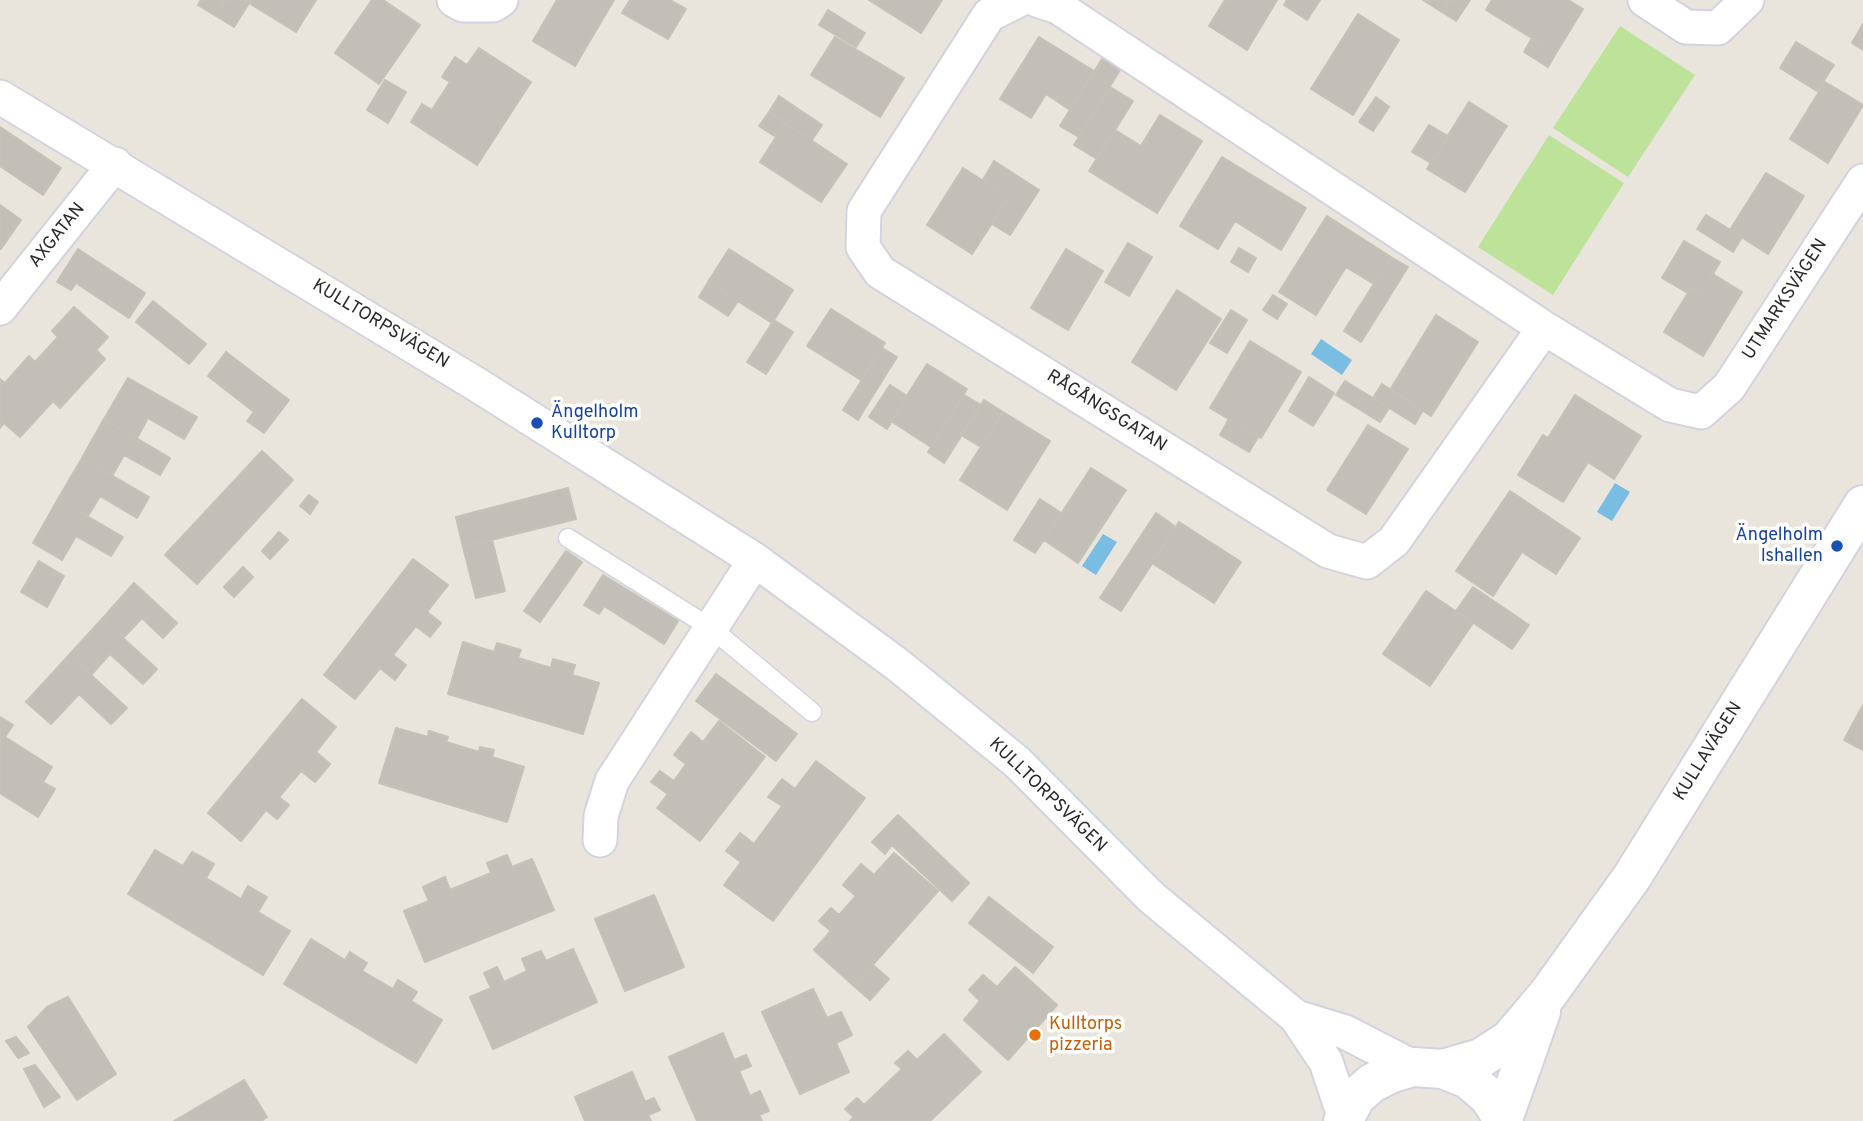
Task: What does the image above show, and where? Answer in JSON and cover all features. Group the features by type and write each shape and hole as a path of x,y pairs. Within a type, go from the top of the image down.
{"street":[{"path":"454,0 463,5 493,5 501,0"},
{"name":"RÅGÅNGSGATAN","path":"1019,0 989,15 864,211 863,247 880,272 1328,551 1367,562 1394,541 1544,328"},
{"path":"1037,0 1058,7 1544,328"},
{"path":"1646,0 1686,27 1718,28 1747,0"},
{"name":"KULLTORPSVÄGEN","path":"0,97 116,164 476,384 755,561 898,665 1017,762 1151,897 1296,1017 1325,1062 1343,1119"},
{"name":"AXGATAN","path":"0,308 116,164"},
{"name":"UTMARKSVÄGEN","path":"1544,328 1671,405 1701,412 1729,387 1863,181"},
{"name":"KULLAVÄGEN","path":"1343,1119 1356,1097 1372,1083 1392,1073 1481,1059 1509,1040 1548,994 1632,877 1863,505"},
{"path":"600,840 601,816 612,782 755,561"},
{"name":"KULLAVÄGEN","path":"1503,1120 1548,994"},
{"name":"KULLTORPSVÄGEN","path":"1296,1017 1356,1037 1428,1068"},
{"name":"KULLAVÄGEN","path":"1428,1068 1468,1079 1489,1097 1503,1120"}],"lane":[{"path":"568,538 711,628 812,712"}],"green space":[{"path":"1620,26 1695,75 1628,177 1553,128"},
{"path":"1549,135 1624,183 1553,295 1478,247"}],"water":[{"path":"1321,339 1352,360 1342,375 1311,354"},
{"path":"1615,483 1630,492 1612,521 1597,512"},
{"path":"1103,534 1117,542 1096,575 1082,566"}],"building":[{"path":"201,0 226,0 216,16 198,5"},
{"path":"226,0 251,0 234,27 216,16"},
{"path":"251,0 316,0 296,32 249,3"},
{"path":"372,0 383,0 420,25 379,84 335,53"},
{"path":"557,0 614,0 575,66 533,41"},
{"path":"630,0 670,0 686,9 668,39 622,13"},
{"path":"869,0 942,0 921,33"},
{"path":"1225,0 1277,0 1247,50 1209,26"},
{"path":"1287,0 1320,0 1307,20 1284,5"},
{"path":"1423,0 1449,0 1442,12"},
{"path":"1449,0 1470,0 1456,21 1442,12"},
{"path":"1492,0 1568,0 1583,9 1556,53 1486,10"},
{"path":"828,10 865,33 856,47 819,25"},
{"path":"1358,14 1399,40 1353,115 1311,89"},
{"path":"1863,24 1863,50 1852,43"},
{"path":"835,37 904,78 880,117 811,75"},
{"path":"1039,37 1094,71 1070,110 1046,94 1031,118 1000,99"},
{"path":"1532,38 1556,53 1548,67 1524,52"},
{"path":"1796,42 1834,65 1817,91 1780,68"},
{"path":"479,48 531,82 477,165 411,122 422,104 432,110 450,82 442,77 455,57 467,65"},
{"path":"1102,59 1120,70 1079,137 1060,126"},
{"path":"385,80 406,92 388,123 367,110"},
{"path":"1825,82 1863,105 1828,163 1790,139"},
{"path":"1110,87 1133,101 1097,159 1074,145"},
{"path":"779,96 822,125 812,140 769,112"},
{"path":"1376,97 1389,107 1373,131 1359,122"},
{"path":"1469,102 1507,126 1465,192 1427,169"},
{"path":"769,112 785,123 776,137 759,126"},
{"path":"1160,115 1202,141 1157,213 1089,171 1115,130 1141,146"},
{"path":"785,123 847,164 821,202 760,162"},
{"path":"1429,125 1448,136 1431,163 1412,152"},
{"path":"0,127 61,168 43,195 0,166"},
{"path":"1222,157 1306,208 1281,250 1235,221 1218,249 1180,226"},
{"path":"994,161 1039,190 1010,235 992,224 1009,197 983,180"},
{"path":"963,168 1009,197 972,254 927,225"},
{"path":"1766,173 1804,196 1768,254 1730,230"},
{"path":"0,205 21,220 1,249 0,248"},
{"path":"1706,215 1742,237 1733,252 1697,229"},
{"path":"1327,216 1391,257 1374,284 1346,267 1316,315 1279,292"},
{"path":"1684,241 1720,262 1701,294 1691,288 1688,293 1662,278"},
{"path":"1128,243 1152,257 1129,296 1105,282"},
{"path":"1239,248 1256,258 1248,272 1231,262"},
{"path":"78,249 145,293 129,318 76,283 71,290 57,282"},
{"path":"729,249 793,290 772,323 708,282"},
{"path":"1066,249 1103,271 1068,330 1031,308"},
{"path":"1391,257 1408,267 1361,342 1344,331"},
{"path":"1713,274 1742,292 1703,356 1664,332 1691,288 1701,294"},
{"path":"708,282 738,301 728,316 699,297"},
{"path":"1177,290 1221,319 1176,390 1132,362"},
{"path":"1273,295 1287,304 1277,319 1263,310"},
{"path":"153,301 206,344 189,364 136,322"},
{"path":"74,307 108,337 96,350 105,359 60,408 53,401 20,437 4,423 0,428 0,379 5,383 29,356 35,362 58,337 52,331"},
{"path":"831,309 885,343 861,380 807,346"},
{"path":"1231,310 1247,320 1227,353 1210,343"},
{"path":"1436,315 1478,342 1431,416 1390,390"},
{"path":"774,320 793,332 766,374 747,362"},
{"path":"1250,341 1301,372 1261,438 1210,408"},
{"path":"882,348 897,357 870,400 855,391"},
{"path":"226,352 289,400 264,433 247,421 254,412 208,376"},
{"path":"927,364 967,389 931,447 891,421"},
{"path":"1309,377 1334,393 1313,426 1289,411"},
{"path":"128,378 197,417 184,439 148,418 137,438 104,419"},
{"path":"1345,381 1389,408 1380,422 1336,395"},
{"path":"1382,384 1423,410 1415,424 1373,398"},
{"path":"890,385 907,396 887,429 869,417"},
{"path":"855,391 870,400 858,420 843,410"},
{"path":"964,395 981,405 944,463 928,452"},
{"path":"1575,395 1641,436 1614,479 1588,462 1563,502 1518,475 1543,435 1548,438"},
{"path":"984,400 1003,412 981,447 961,435"},
{"path":"1003,412 1050,441 1007,510 960,480"},
{"path":"104,419 170,458 160,475 124,455 112,476 82,458"},
{"path":"1229,419 1258,437 1249,452 1220,435"},
{"path":"1368,425 1408,449 1366,514 1327,490"},
{"path":"262,451 293,480 197,584 165,555"},
{"path":"82,458 149,497 137,518 100,496 88,516 58,499"},
{"path":"1091,468 1126,490 1078,563 1044,540"},
{"path":"568,488 576,519 463,547 456,517"},
{"path":"1510,491 1580,538 1556,574 1522,552 1493,596 1456,571"},
{"path":"309,495 318,502 310,514 300,506"},
{"path":"58,499 123,537 111,556 76,536 62,560 33,543"},
{"path":"1040,499 1061,513 1035,553 1014,540"},
{"path":"1156,513 1176,527 1121,611 1100,598"},
{"path":"1179,522 1241,562 1214,603 1152,563"},
{"path":"279,532 288,540 270,559 262,551"},
{"path":"492,540 505,591 476,598 463,547"},
{"path":"566,551 582,562 540,622 524,611"},
{"path":"413,559 448,585 427,612 441,623 430,637 416,626 393,655 406,665 395,680 380,668 355,699 324,675"},
{"path":"39,561 64,576 47,607 21,592"},
{"path":"243,567 253,577 234,597 224,587"},
{"path":"603,575 678,621 664,644 604,606 599,614 584,605"},
{"path":"134,583 177,623 163,638 142,618 123,638 102,619"},
{"path":"1473,587 1529,625 1512,649 1456,611"},
{"path":"1426,591 1473,623 1430,686 1383,654"},
{"path":"102,619 157,669 143,684 110,654 91,675 69,655"},
{"path":"463,642 494,652 497,643 521,650 518,658 551,668 553,659 575,665 572,675 599,683 583,734 448,694"},
{"path":"69,655 127,708 111,724 79,694 51,724 26,702"},
{"path":"716,674 797,734 776,761 696,701"},
{"path":"302,699 336,727 316,752 330,764 315,782 301,771 279,797 289,805 277,819 266,810 241,841 208,813"},
{"path":"1863,705 1863,750 1844,740"},
{"path":"0,717 13,725 5,737 52,767 43,782 55,789 38,817 0,793"},
{"path":"719,721 765,757 700,841 657,808 668,794 651,782 660,771 674,781 686,764 674,755 691,732 703,742"},
{"path":"396,728 428,737 429,731 448,737 446,742 479,752 480,747 494,750 492,757 524,767 507,822 379,783"},
{"path":"816,761 865,798 773,921 724,885 741,862 726,851 740,833 754,844 782,806 768,797 782,779 795,789"},
{"path":"898,815 969,883 952,901 892,845 885,854 872,842"},
{"path":"155,850 183,866 192,852 214,864 206,878 241,899 248,886 267,897 258,912 290,931 263,975 128,894"},
{"path":"894,853 938,891 854,986 814,950 831,931 819,921 831,908 839,915 856,896 843,885 861,864 874,875"},
{"path":"507,855 512,867 532,859 554,910 425,962 404,911 429,901 423,887 445,877 450,890 491,873 487,863"},
{"path":"654,895 684,967 625,991 595,919"},
{"path":"989,897 1053,947 1033,973 969,923"},
{"path":"311,939 345,960 350,952 367,963 362,971 393,989 398,980 417,992 411,1001 442,1020 416,1063 284,984"},
{"path":"573,949 597,1002 493,1049 470,997 491,988 484,973 497,967 504,982 527,971 522,959 541,951 546,961"},
{"path":"873,965 889,979 870,1000 854,986"},
{"path":"1015,967 1057,1005 1008,1060 964,1020 980,1001 969,990 983,975 997,987"},
{"path":"813,989 827,1018 841,1012 852,1035 836,1043 849,1072 800,1094 762,1012"},
{"path":"68,997 116,1074 77,1100 28,1027 47,1007"},
{"path":"723,1033 734,1060 746,1055 751,1066 739,1071 750,1096 760,1091 769,1111 759,1115 762,1121 697,1121 669,1057"},
{"path":"944,1034 981,1072 930,1121 850,1121 854,1117 845,1109 857,1098 864,1105 902,1069 895,1063 908,1051 917,1060"},
{"path":"16,1037 29,1053 18,1058 6,1041"},
{"path":"35,1065 60,1097 44,1107 24,1069"},
{"path":"632,1072 645,1102 654,1098 660,1110 648,1115 651,1121 585,1121 575,1097"},
{"path":"244,1080 267,1117 261,1121 174,1121"}],"place":[{"name":"Ängelholm Kulltorp","path":"537,423"},
{"name":"Ängelholm Ishallen","path":"1837,546"},
{"name":"Kulltorps pizzeria","path":"1035,1035"}]}
